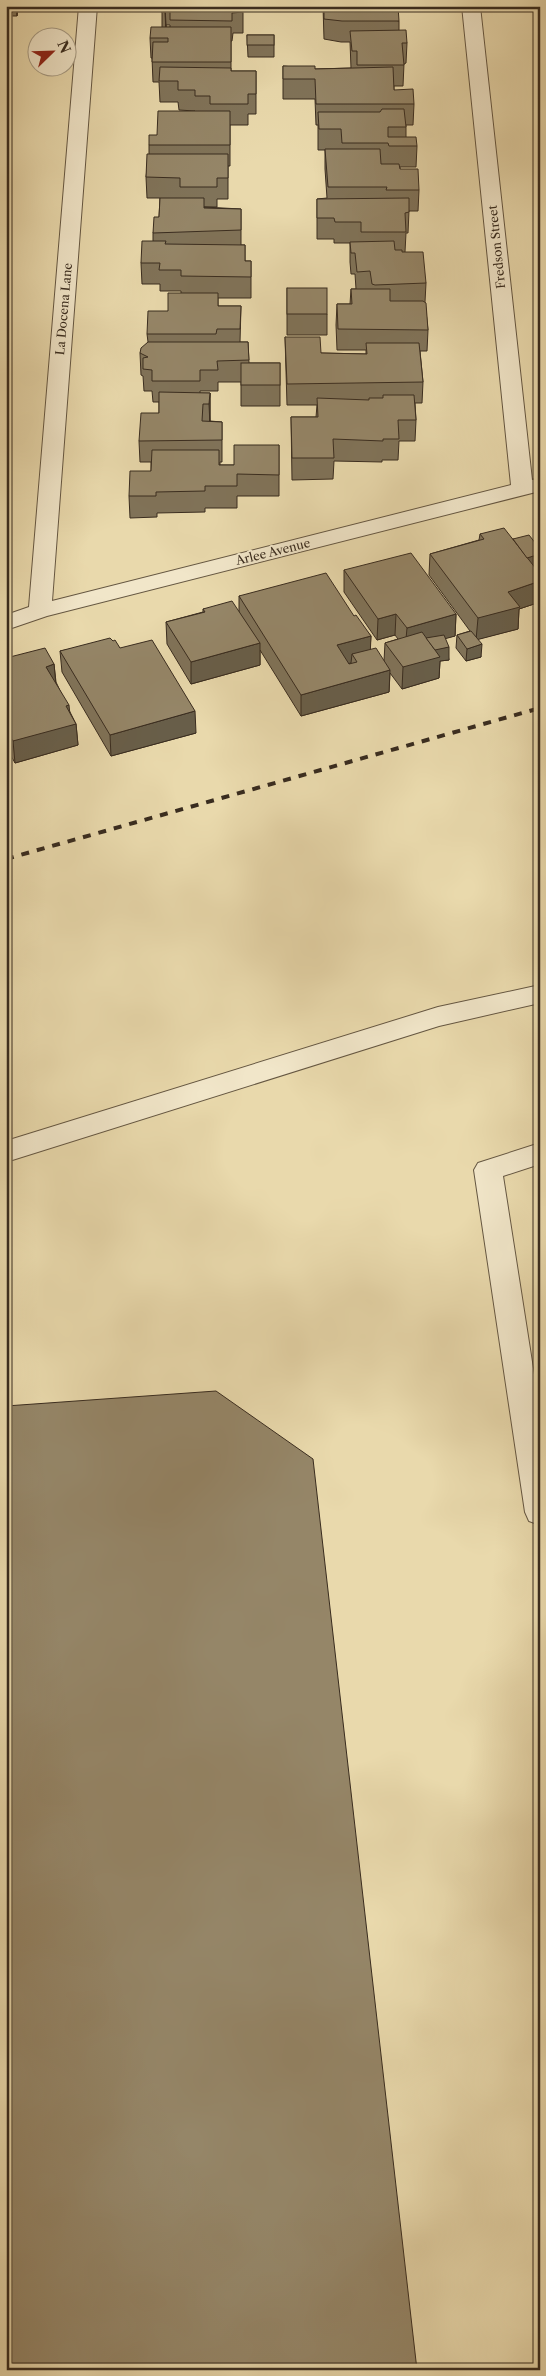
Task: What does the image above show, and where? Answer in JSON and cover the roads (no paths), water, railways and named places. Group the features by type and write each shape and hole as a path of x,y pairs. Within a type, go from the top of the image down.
{"street":[{"name":"La Docena Lane","path":"40,611 88,6"},
{"name":"Fredson Street","path":"471,6 531,486"},
{"name":"Arlee Avenue","path":"6,623 40,611 531,486"},
{"path":"6,1152 438,1017 540,994"},
{"path":"540,1153 488,1170 540,1512"}],"railway":[{"path":"6,859 540,708"}]}
